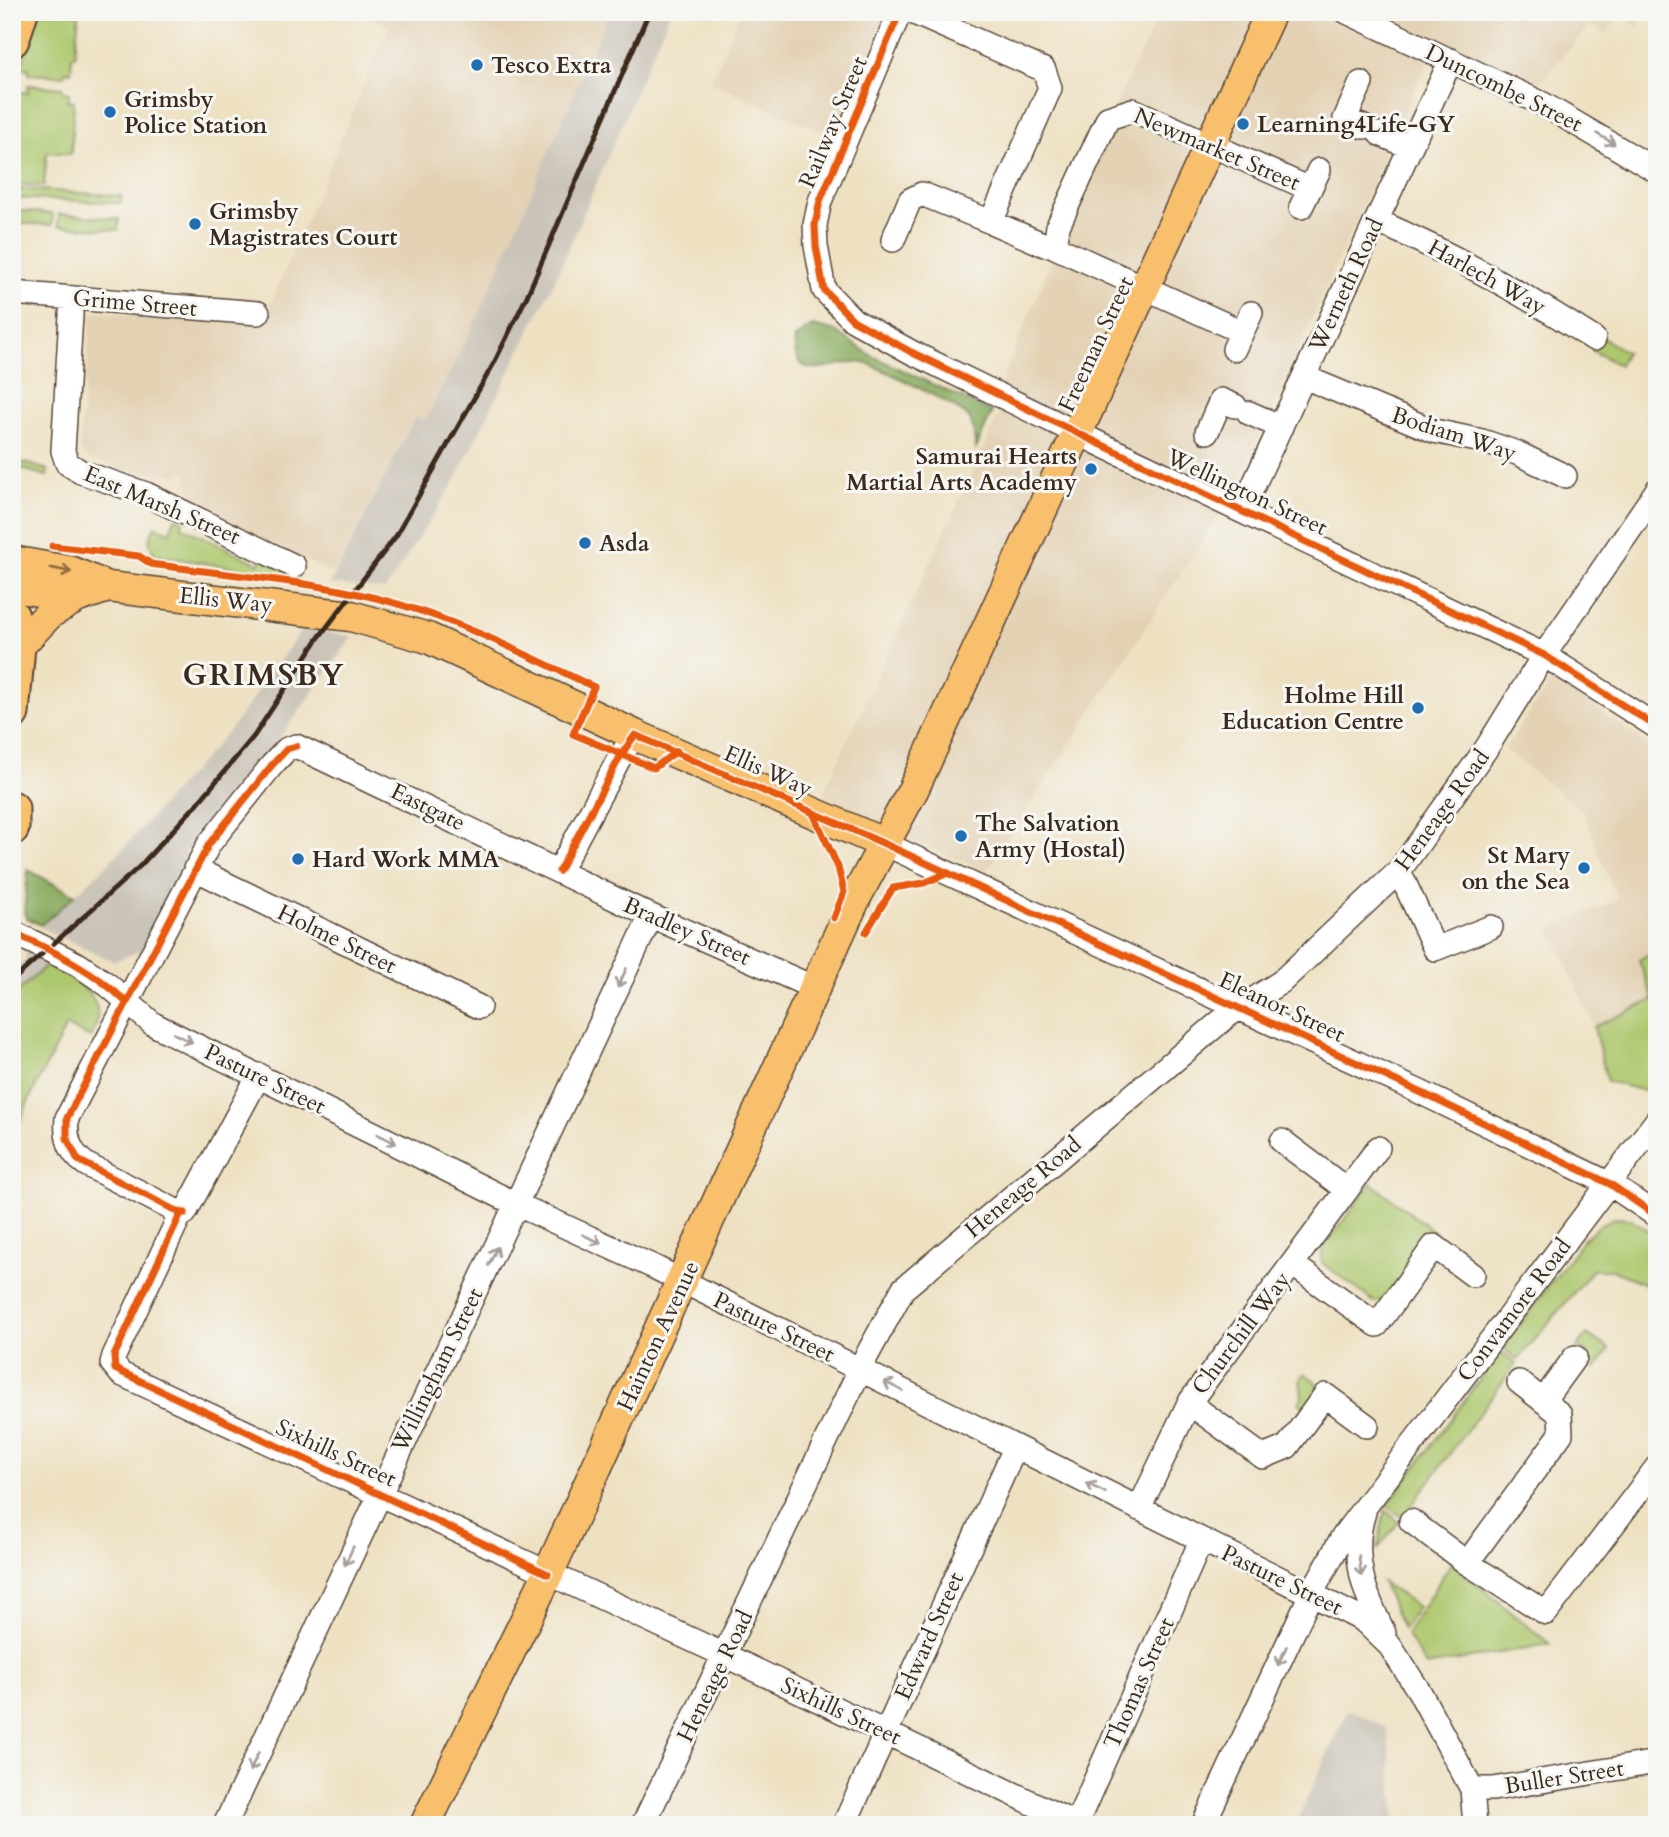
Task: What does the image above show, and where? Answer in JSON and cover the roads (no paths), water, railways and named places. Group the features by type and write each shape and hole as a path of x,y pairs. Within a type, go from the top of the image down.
{"highway":[{"path":"12,40 21,12"},
{"path":"12,713 15,631"},
{"path":"12,808 12,828"}],"main road":[{"name":"Freeman Street","path":"885,844 1271,12"},
{"name":"Ellis Way","path":"12,561 72,572 107,587 351,615 428,638 635,735 885,844"},
{"name":"Ellis Way","path":"12,587 78,597 107,587"},
{"path":"15,631 78,597"},
{"name":"Hainton Avenue","path":"425,1825 548,1574 817,989 856,897 885,844"}],"street":[{"name":"Railway Street","path":"824,290 815,225 820,201 900,12"},
{"path":"912,12 1029,62 1044,70 1049,77 1051,88 1046,101 991,222"},
{"name":"Duncombe Street","path":"1347,12 1543,104 1657,171"},
{"name":"Werneth Road","path":"1242,510 1451,60"},
{"path":"1361,83 1357,128 1410,147"},
{"name":"Newmarket Street","path":"1054,249 1055,234 1108,118 1133,110 1310,189"},
{"path":"893,240 910,200 922,194 1243,331"},
{"name":"Harlech Way","path":"1377,221 1429,244 1537,303 1594,339"},
{"name":"Wellington Street","path":"824,290 853,320 879,335 1077,433 1544,655 1657,727"},
{"name":"Grime Street","path":"12,293 258,313"},
{"name":"East Marsh Street","path":"72,298 63,451 67,463 81,472 146,494 294,565"},
{"name":"Bodiam Way","path":"1304,377 1434,431 1482,441 1517,453 1565,476"},
{"path":"1207,432 1232,403 1281,427"},
{"name":"Heneage Road","path":"643,1825 860,1370 903,1289 1218,1023 1281,982 1399,872 1486,749 1544,655 1657,490"},
{"path":"559,871 621,755 635,735"},
{"name":"Eastgate","path":"195,869 209,844 272,765 286,749 296,746 559,871"},
{"name":"Eleanor Street","path":"885,844 1610,1184 1657,1216"},
{"path":"195,869 67,1118 67,1138 78,1160 183,1213 259,1075"},
{"name":"Holme Street","path":"195,869 479,1007"},
{"name":"Bradley Street","path":"559,871 650,916 817,989"},
{"path":"1399,872 1435,949 1491,927"},
{"name":"Willingham Street","path":"225,1825 377,1494 518,1205 650,916"},
{"name":"Pasture Street","path":"18,934 79,965 108,985 153,1024 518,1205 682,1282 1363,1620 1390,1646 1472,1789"},
{"name":"Convamore Road","path":"1203,1825 1311,1594 1339,1542 1657,1120"},
{"path":"1282,1141 1347,1190"},
{"name":"Churchill Way","path":"1139,1509 1189,1403 1378,1148"},
{"name":"Sixhills Street","path":"183,1213 112,1363 121,1374 887,1732 1077,1824"},
{"name":"Churchill Way","path":"1292,1264 1377,1325 1434,1246 1473,1275"},
{"path":"1543,1401 1574,1357"},
{"path":"1467,1563 1561,1434 1560,1414 1519,1382"},
{"name":"Churchill Way","path":"1189,1403 1263,1457 1287,1447 1325,1395 1367,1426"},
{"name":"Edward Street","path":"844,1825 1015,1448"},
{"path":"1412,1521 1467,1563 1546,1614 1653,1479"},
{"name":"Convamore Road","path":"1370,1500 1361,1523 1359,1568 1369,1603 1390,1646"},
{"name":"Thomas Street","path":"1077,1824 1201,1541"},
{"name":"Buller Street","path":"1472,1789 1493,1789 1657,1762"},
{"path":"1472,1789 1475,1825"}],"railway":[{"path":"12,981 140,866 198,803 254,736 317,640 396,536 494,363 527,296 649,12"}],"place":[{"name":"Tesco Extra","path":"477,65"},
{"name":"Grimsby Police Station","path":"110,112"},
{"name":"Learning4Life-GY","path":"1243,124"},
{"name":"Grimsby Magistrates Court","path":"195,224"},
{"name":"Samurai Hearts Martial Arts Academy","path":"1091,469"},
{"name":"Asda","path":"585,543"},
{"name":"Holme Hill Education Centre","path":"1418,708"},
{"name":"The Salvation Army (Hostal)","path":"961,836"},
{"name":"Hard Work MMA","path":"298,859"},
{"name":"St Mary on the Sea","path":"1584,868"}],"district":[{"name":"GRIMSBY","path":"264,675"}]}
